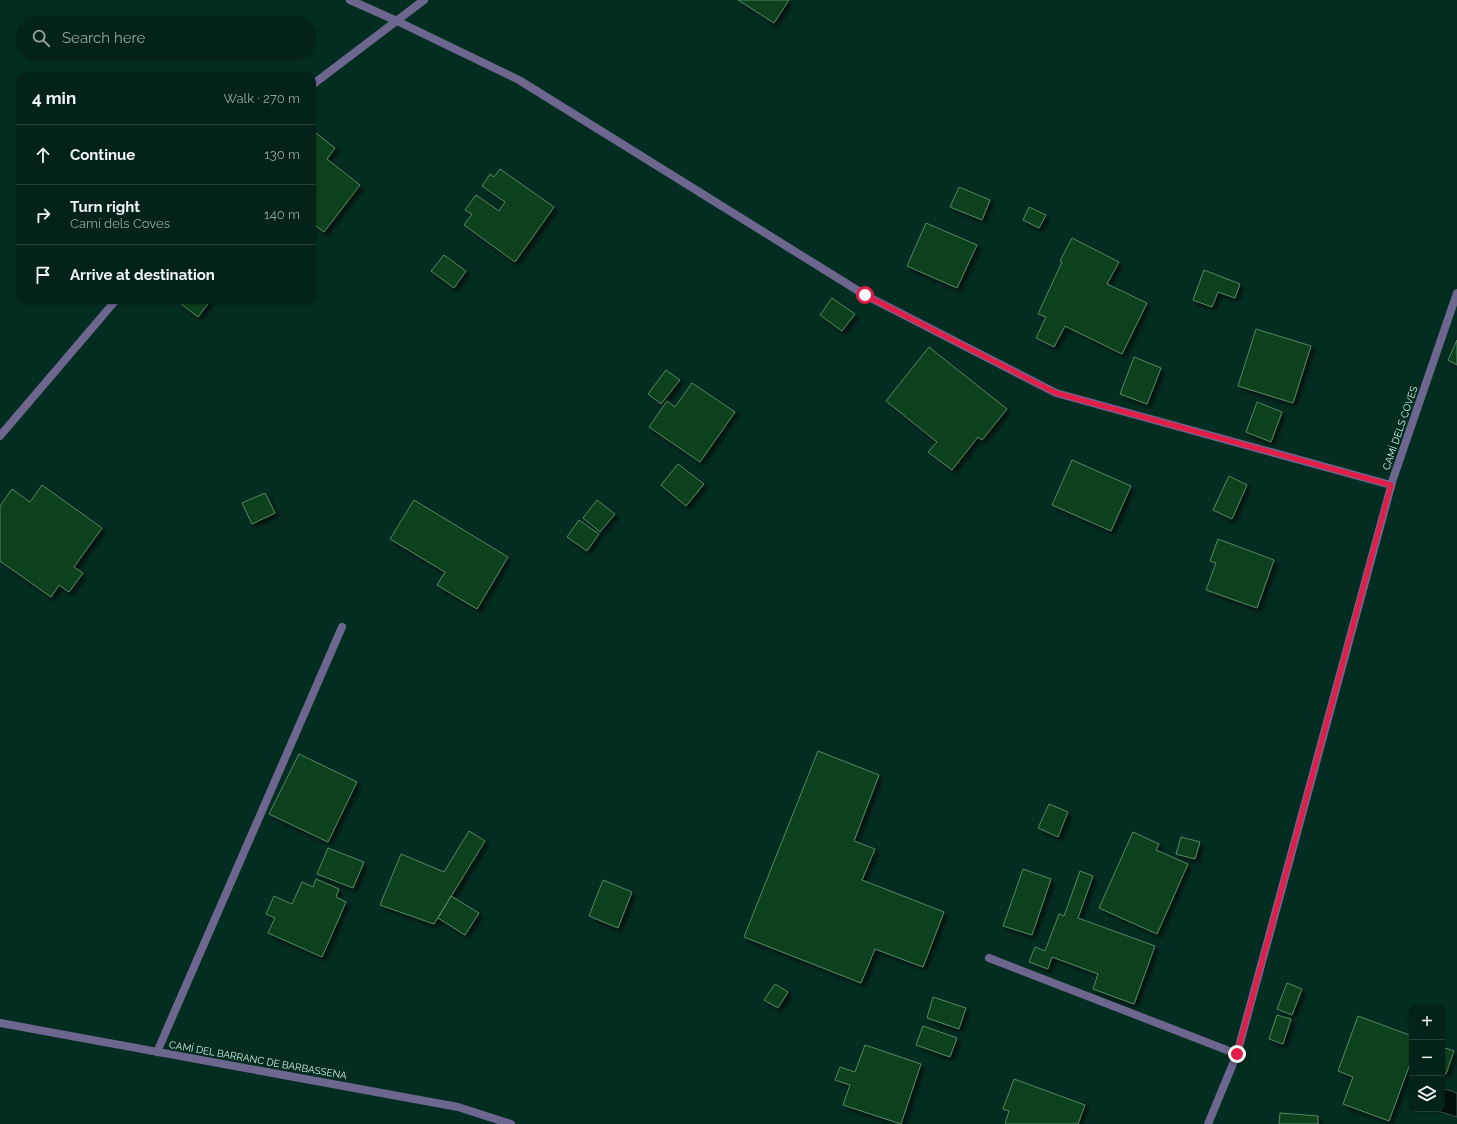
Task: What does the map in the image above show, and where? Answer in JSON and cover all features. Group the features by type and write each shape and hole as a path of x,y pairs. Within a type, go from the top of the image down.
{"street":[{"path":"350,0 519,80 865,295 1056,393 1391,485"},
{"path":"316,82 424,0"},
{"name":"CAMÍ DELS COVES","path":"1208,1124 1237,1054 1391,485 1457,293"},
{"path":"0,436 113,304"},
{"path":"156,1052 342,627"},
{"path":"990,958 1237,1054"},
{"name":"CAMÍ DEL BARRANC DE BARBASSENA","path":"0,1023 458,1107 511,1124"}],"shaded area":[{"path":"1445,1089 1457,1093 1457,1117 1441,1112 1445,1112"}],"building":[{"path":"738,0 789,0 774,23"},
{"path":"316,133 335,148 327,159 360,185 324,232 316,226"},
{"path":"500,169 554,207 515,262 464,225 472,214 465,210 476,195 499,211 505,202 482,186 490,174 494,177"},
{"path":"959,187 990,200 982,220 950,207"},
{"path":"1029,207 1046,215 1039,228 1023,220"},
{"path":"926,223 977,245 957,288 907,266"},
{"path":"1072,238 1119,262 1107,284 1147,303 1122,354 1065,326 1054,347 1036,338 1046,317 1038,314 1062,262 1060,261"},
{"path":"444,255 466,271 454,288 431,271"},
{"path":"1204,270 1240,284 1235,298 1218,292 1212,307 1193,300"},
{"path":"832,298 855,314 842,331 820,315"},
{"path":"181,304 208,304 198,317"},
{"path":"1256,329 1311,346 1293,403 1238,386"},
{"path":"1457,340 1457,365 1448,360"},
{"path":"929,347 1007,409 982,440 978,437 952,470 928,452 937,442 886,401"},
{"path":"1134,357 1161,368 1147,404 1120,394"},
{"path":"666,370 680,380 661,404 648,394"},
{"path":"692,383 735,412 700,462 649,427 667,401 675,407"},
{"path":"1257,402 1282,412 1271,442 1246,432"},
{"path":"1072,460 1131,486 1111,531 1052,505"},
{"path":"678,464 704,484 686,506 661,485"},
{"path":"1229,476 1247,485 1232,519 1213,510"},
{"path":"42,485 102,528 74,567 83,573 69,592 59,585 51,597 0,561 0,506 12,489 30,502"},
{"path":"265,493 275,513 252,524 242,503"},
{"path":"414,500 508,557 477,609 437,585 445,572 390,539"},
{"path":"597,500 615,514 600,532 583,518"},
{"path":"579,520 599,534 587,551 567,537"},
{"path":"1218,539 1274,560 1257,608 1206,590 1216,563 1210,561"},
{"path":"818,751 879,775 854,841 875,849 862,880 944,912 923,967 875,949 861,983 744,937"},
{"path":"299,754 357,782 328,842 269,814"},
{"path":"1049,804 1068,812 1058,837 1038,828"},
{"path":"469,831 485,841 434,924 380,905 401,854 444,872"},
{"path":"1133,832 1159,844 1156,850 1188,864 1157,934 1099,908"},
{"path":"1181,837 1200,842 1195,859 1176,854"},
{"path":"328,848 364,862 353,888 317,874"},
{"path":"1023,869 1051,879 1032,935 1003,926"},
{"path":"1080,871 1093,876 1078,918 1155,946 1134,1004 1093,989 1098,974 1052,957 1048,969 1029,962 1035,947 1045,951 1059,914 1064,916"},
{"path":"316,879 339,889 336,897 346,902 322,957 268,933 275,918 266,914 274,896 292,904 302,882 313,887"},
{"path":"603,880 632,892 618,928 589,916"},
{"path":"451,896 479,913 465,935 438,918"},
{"path":"1287,983 1302,989 1292,1015 1277,1009"},
{"path":"775,984 788,992 778,1008 764,1000"},
{"path":"933,997 966,1008 959,1029 927,1018"},
{"path":"1277,1015 1291,1019 1283,1044 1269,1039"},
{"path":"1358,1016 1409,1035 1409,1066 1389,1121 1343,1104 1353,1077 1338,1071"},
{"path":"923,1026 957,1038 950,1057 916,1045"},
{"path":"865,1045 921,1064 901,1124 843,1105 850,1085 835,1080 840,1067 855,1072"},
{"path":"1445,1048 1454,1051 1445,1074"},
{"path":"1014,1079 1085,1105 1078,1124 1005,1124 1009,1111 1003,1109"},
{"path":"1280,1113 1318,1116 1318,1124 1279,1124"}],"route":[{"path":"865,295 1056,393 1391,485 1237,1054"}]}
